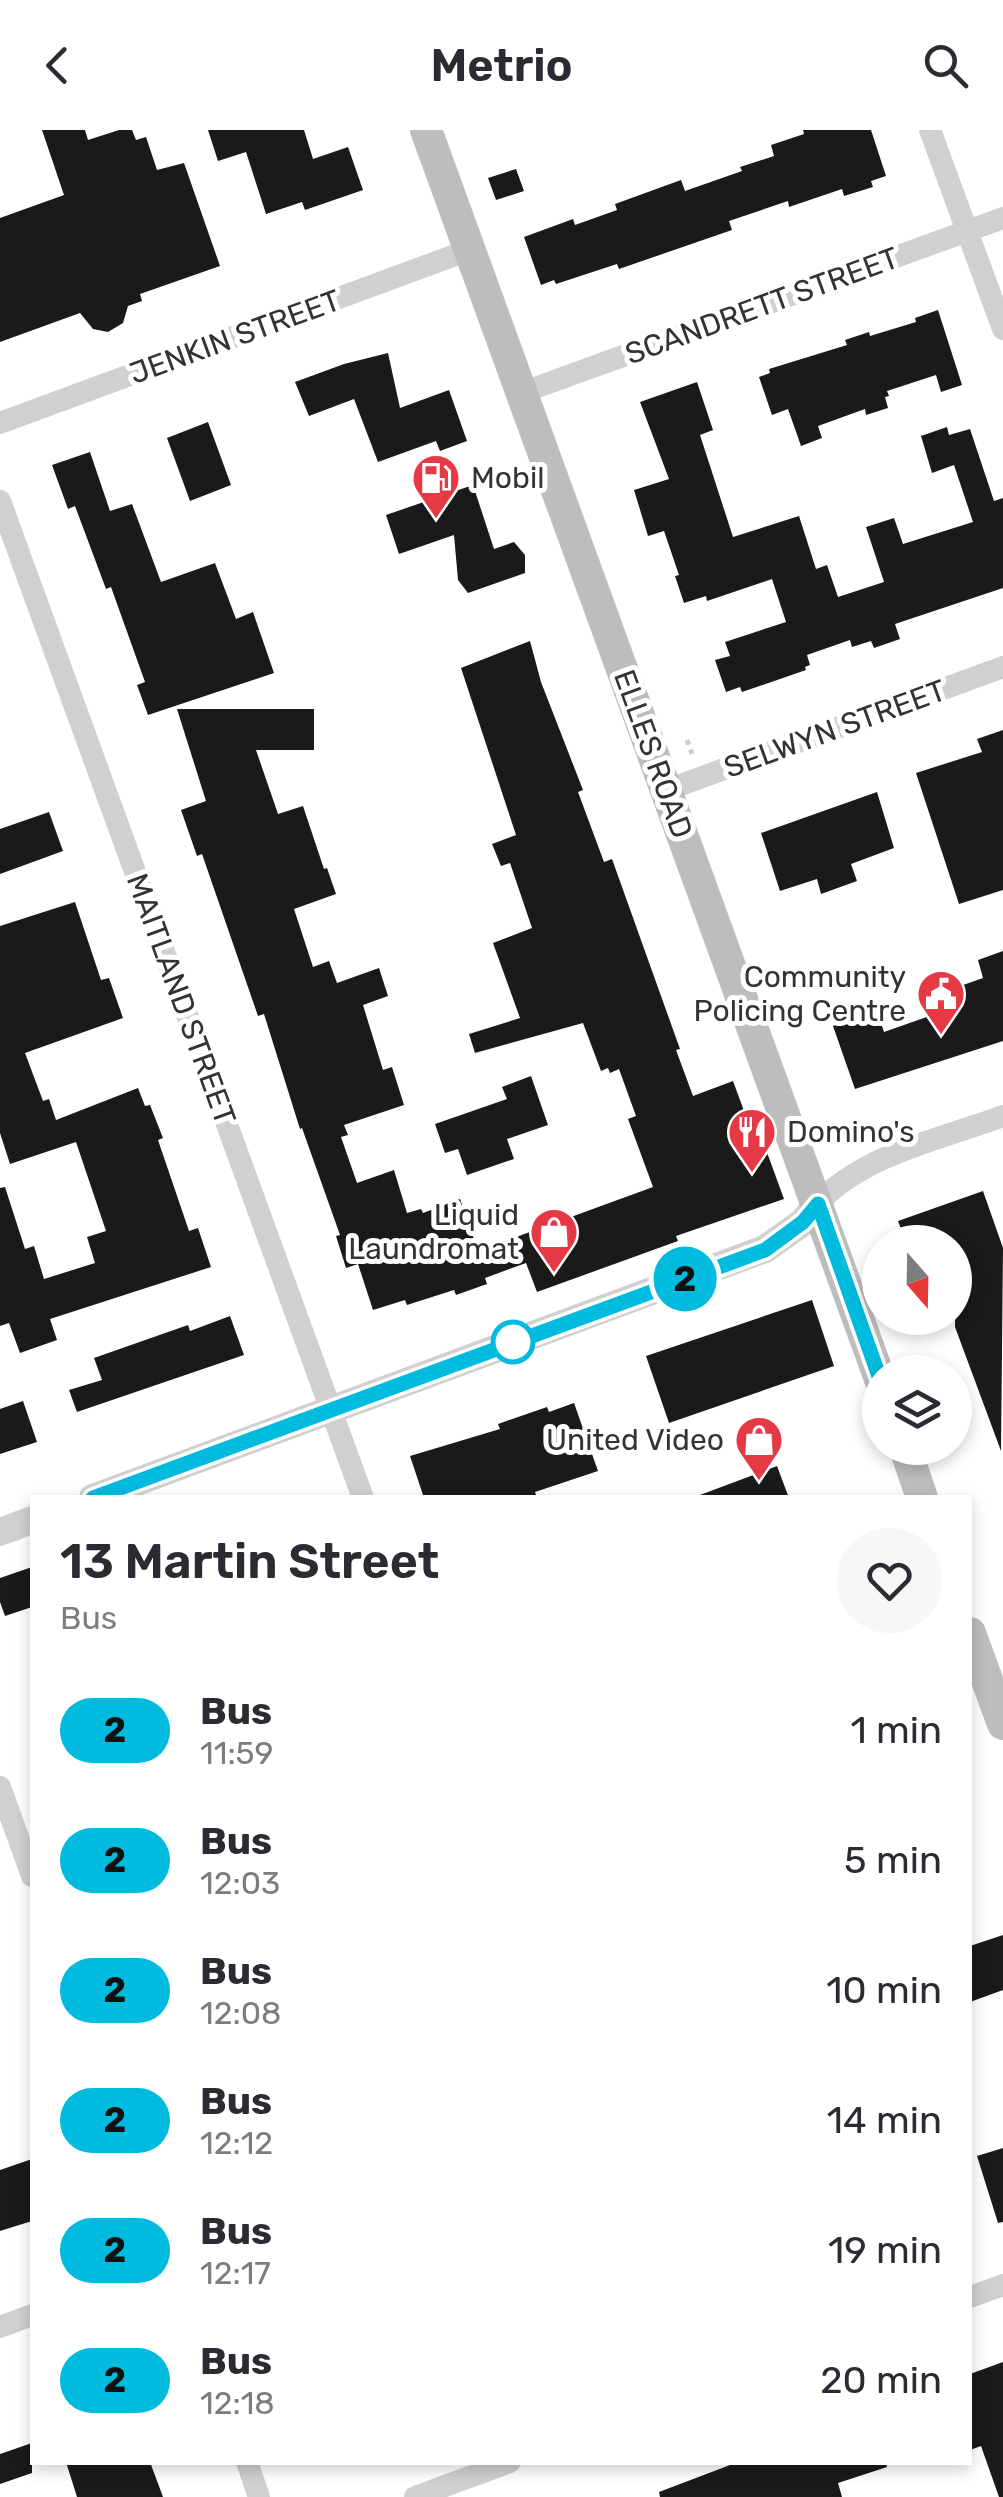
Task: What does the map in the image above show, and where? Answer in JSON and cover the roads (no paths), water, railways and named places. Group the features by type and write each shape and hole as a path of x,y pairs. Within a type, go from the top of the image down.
{"main road":[{"name":"ELLES ROAD","path":"426,130 871,1355"},
{"path":"910,1465 921,1495"},
{"path":"972,1637 996,1684 1003,1724"}],"street":[{"path":"930,130 1003,329"},
{"name":"SCANDRETT STREET","path":"522,393 1003,218"},
{"name":"JENKIN STREET","path":"0,423 470,250"},
{"name":"MAITLAND STREET","path":"0,501 361,1495"},
{"name":"SELWYN STREET","path":"667,790 1003,667"},
{"path":"100,1495 765,1250 803,1222 831,1190 864,1167 1003,1116"},
{"path":"0,1532 30,1521"},
{"path":"0,1787 30,1870"},
{"path":"972,2295 1003,2285"},
{"path":"0,2327 30,2317"},
{"path":"248,2465 259,2497"},
{"path":"414,2497 502,2465"}],"place":[{"name":"Mobil","path":"436,520"},
{"name":"Community Policing Centre","path":"941,1036"},
{"name":"Domino's","path":"752,1174"},
{"name":"Liquid Laundromat","path":"554,1274"},
{"name":"United Video","path":"759,1482"}]}
